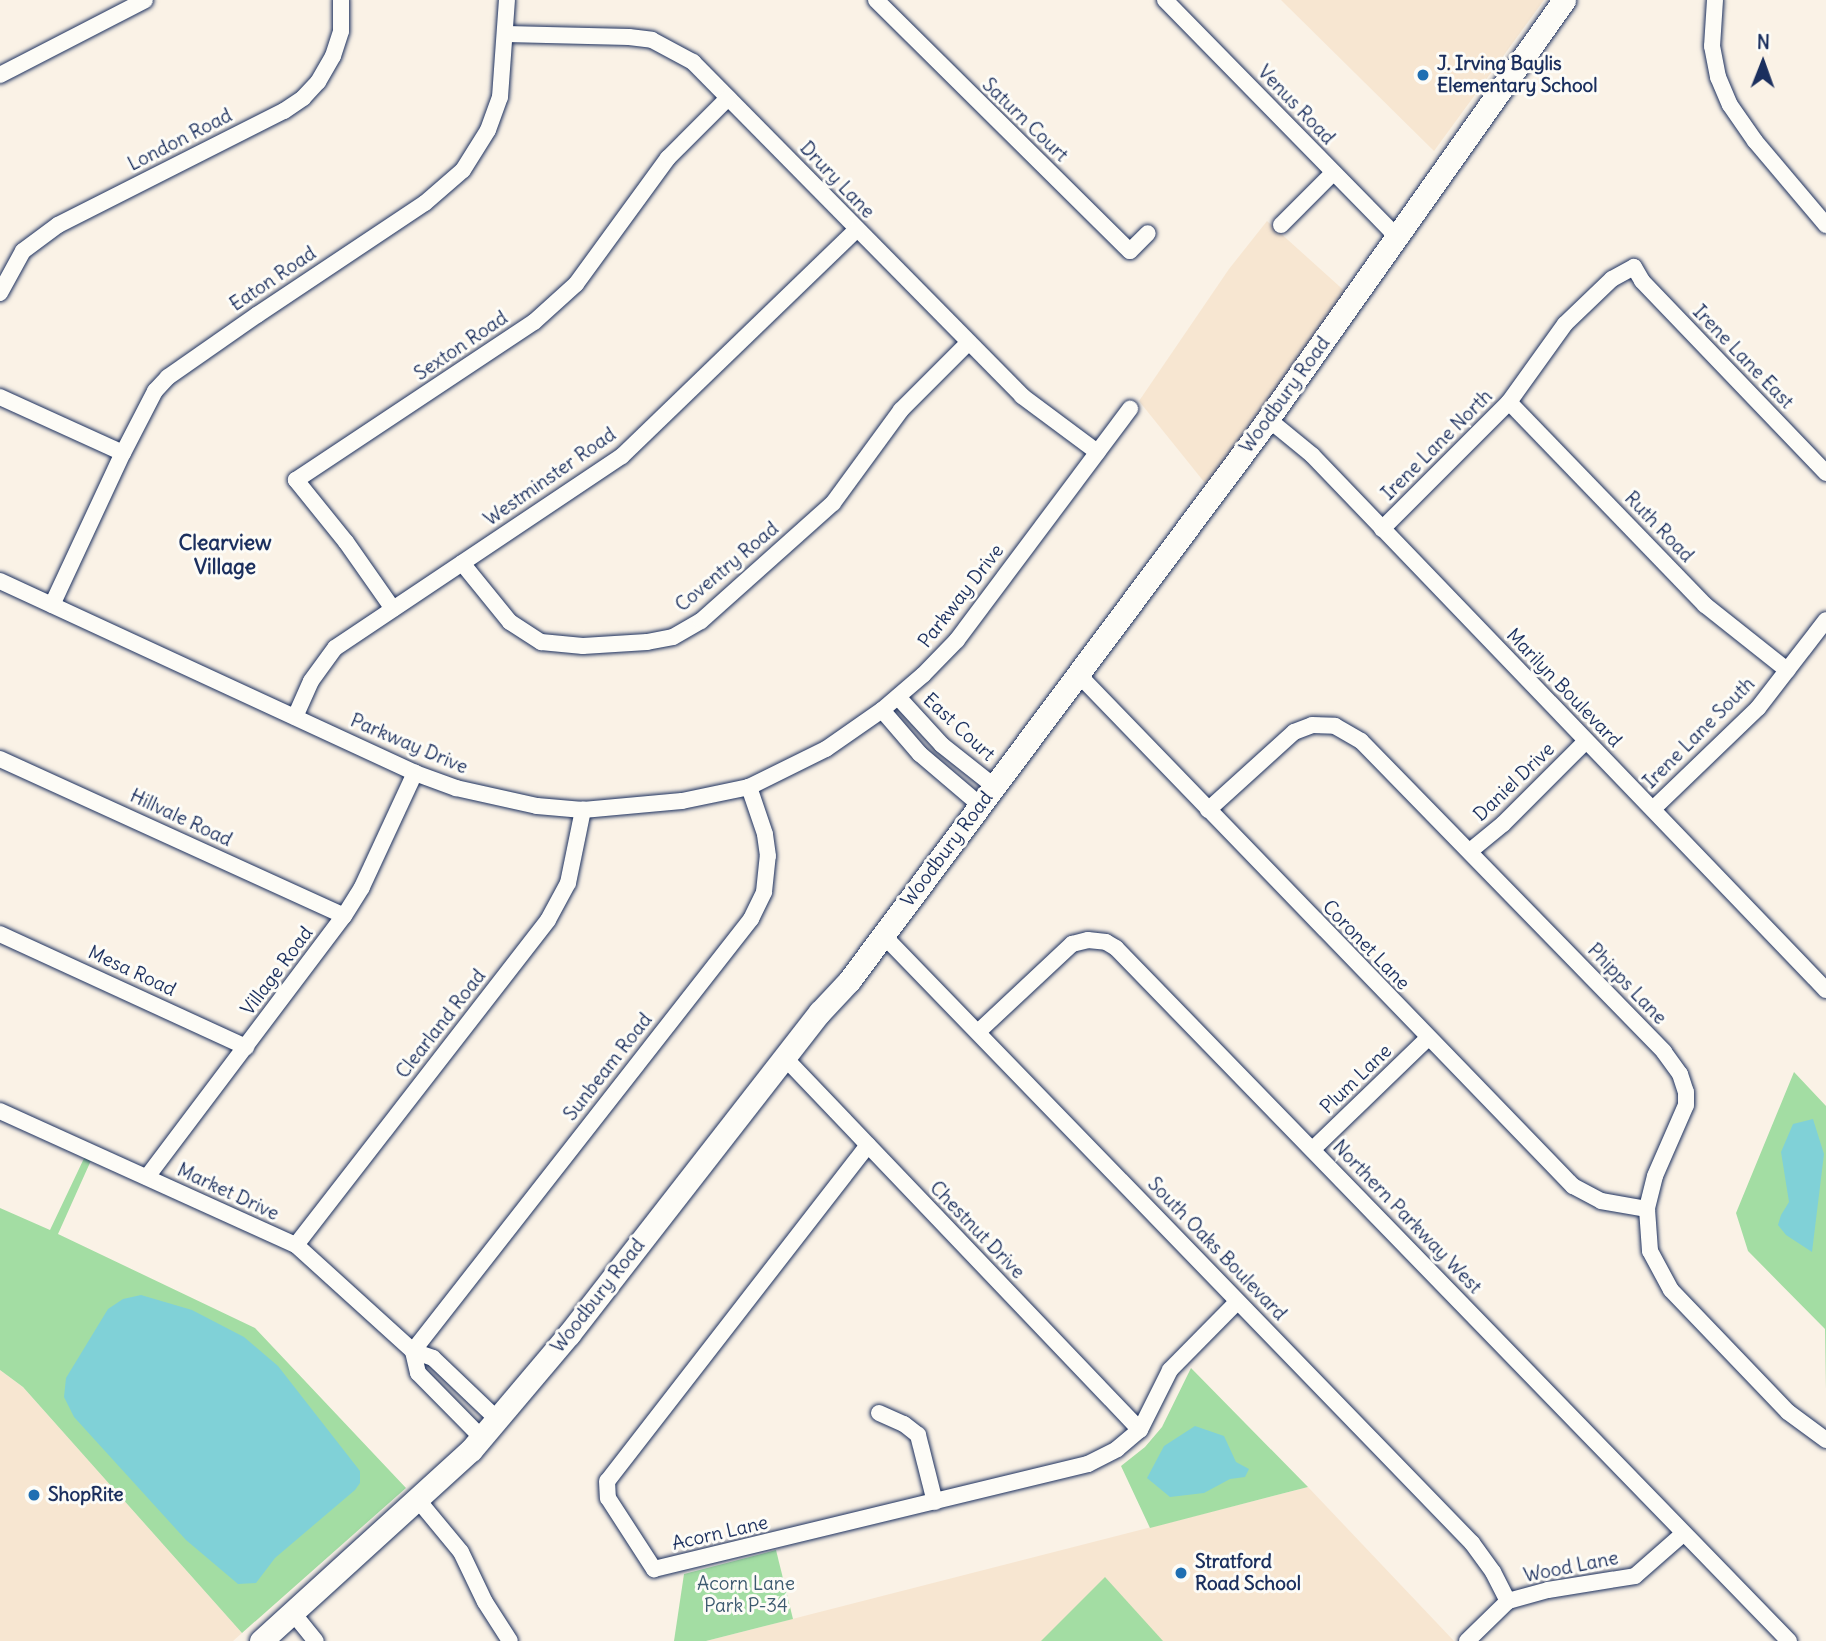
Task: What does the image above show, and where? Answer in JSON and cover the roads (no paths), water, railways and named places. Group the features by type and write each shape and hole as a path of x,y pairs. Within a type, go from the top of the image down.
{"main road":[{"name":"Woodbury Road","path":"261,1641 418,1500 482,1438 569,1334 883,935 1268,419 1564,0"}],"street":[{"path":"0,75 145,0"},
{"name":"London Road","path":"0,293 23,251 58,225 284,111 303,98 318,82 333,56 341,30 341,0"},
{"name":"Eaton Road","path":"52,605 147,403 168,377 425,203 463,170 488,130 500,97 507,0"},
{"name":"Saturn Court","path":"876,0 1130,251 1147,233"},
{"name":"Venus Road","path":"1164,0 1398,238"},
{"path":"1715,0 1712,46 1718,77 1730,105 1755,141 1826,225"},
{"name":"Drury Lane","path":"506,34 652,40 693,62 1022,396 1097,452"},
{"name":"Sexton Road","path":"393,609 346,542 296,480 534,322 576,284 668,158 728,97"},
{"path":"1281,225 1333,173"},
{"name":"Westminster Road","path":"295,717 311,681 335,648 622,456 856,230"},
{"name":"Irene Lane North","path":"1382,529 1509,402 1565,324 1612,279 1634,267"},
{"name":"Irene Lane East","path":"1634,267 1642,281 1826,472"},
{"name":"Coventry Road","path":"462,563 510,622 541,642 583,646 647,642 673,637 701,621 833,503 901,410 968,343"},
{"path":"0,397 123,453"},
{"name":"Ruth Road","path":"1509,402 1705,605 1787,670"},
{"name":"Parkway Drive","path":"0,581 415,773 494,798 583,810 682,801 750,786 826,749 898,697 957,640 1130,409"},
{"name":"Marilyn Boulevard","path":"1268,419 1312,455 1826,990"},
{"name":"Irene Lane South","path":"1653,809 1758,708 1826,620"},
{"name":"Coronet Lane","path":"1077,673 1427,1039 1573,1186 1601,1201 1647,1209"},
{"name":"East Court","path":"898,697 942,745 994,786"},
{"path":"882,710 920,754 980,804"},
{"name":"Phipps Lane","path":"1208,810 1294,732 1312,725 1335,726 1361,741 1469,851 1664,1052 1679,1074 1686,1092 1684,1115 1655,1176 1647,1209 1650,1251 1671,1290 1788,1412 1826,1440"},
{"name":"Daniel Drive","path":"1469,851 1503,824 1586,741"},
{"name":"Hillvale Road","path":"0,759 344,916"},
{"name":"Village Road","path":"147,1177 344,916 362,887 415,773"},
{"name":"Sunbeam Road","path":"413,1350 751,919 764,891 768,856 765,834 750,786"},
{"name":"Clearland Road","path":"296,1245 548,920 568,883 583,810"},
{"name":"Mesa Road","path":"0,934 246,1047"},
{"name":"South Oaks Boulevard","path":"883,935 1472,1543 1493,1572 1508,1601"},
{"name":"Northern Parkway West","path":"978,1032 1072,944 1088,940 1106,942 1130,960 1789,1641"},
{"name":"Plum Lane","path":"1313,1149 1427,1039"},
{"name":"Chestnut Drive","path":"785,1058 1140,1430"},
{"name":"Market Drive","path":"0,1111 296,1245 413,1350 433,1358 498,1419"},
{"name":"Acorn Lane","path":"868,1145 617,1465 605,1489 654,1569 1088,1464 1117,1449 1140,1430 1170,1370 1237,1302"},
{"name":"Market Drive","path":"413,1350 418,1373 482,1438"},
{"path":"879,1413 904,1424 918,1435 935,1502"},
{"path":"418,1500 461,1552 485,1602 510,1641"},
{"name":"Wood Lane","path":"1467,1641 1508,1601 1548,1590 1635,1576 1683,1534"},
{"path":"293,1613 316,1641"}],"water":[{"path":"1813,1119 1824,1154 1812,1252 1786,1235 1778,1225 1789,1202 1781,1152 1793,1124"},
{"path":"141,1295 192,1310 244,1337 278,1366 360,1471 360,1483 355,1490 275,1558 256,1583 238,1584 186,1540 74,1417 64,1397 66,1378 108,1309 123,1299"},
{"path":"1195,1426 1224,1436 1236,1462 1249,1469 1245,1477 1230,1479 1204,1493 1170,1497 1147,1478 1164,1446"}],"place":[{"name":"J. Irving Baylis Elementary School","path":"1423,75"},
{"name":"ShopRite","path":"34,1495"},
{"name":"Stratford Road School","path":"1181,1573"}],"district":[{"name":"Clearview Village","path":"225,555"}],"park label":[{"name":"Acorn Lane Park P-34","path":"746,1595"}]}
